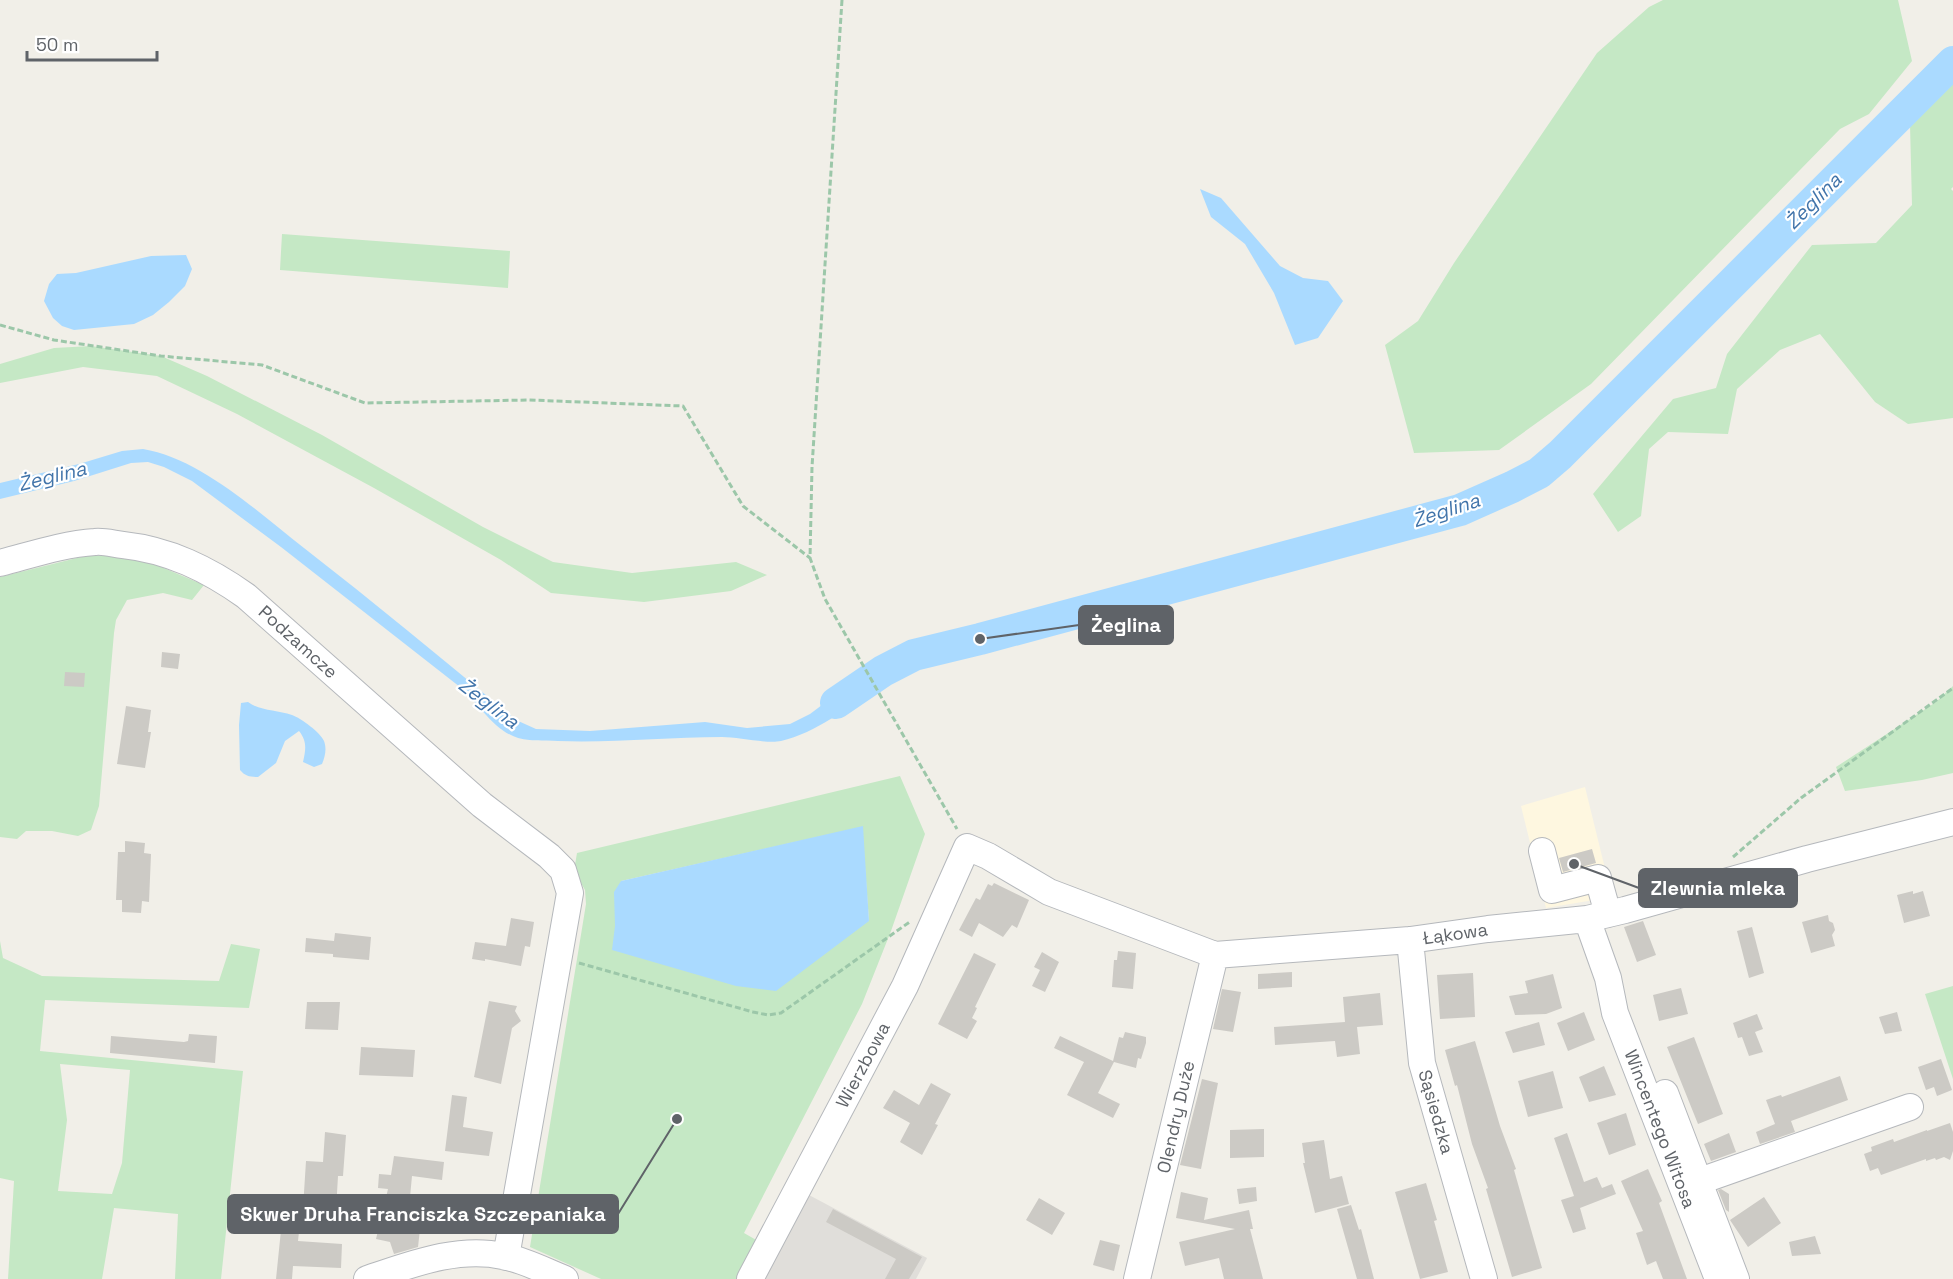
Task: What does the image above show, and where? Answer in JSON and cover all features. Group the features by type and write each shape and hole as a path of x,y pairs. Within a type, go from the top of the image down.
{"street":[{"name":"Podzamcze","path":"0,563 54,549 96,542 164,552 191,562 246,596 482,805 549,856 563,870 570,893 506,1257"},
{"name":"Łąkowa","path":"967,847 988,856 1050,892 1215,954 1410,940 1598,917 1953,822"},
{"name":"Wierzbowa","path":"750,1279 905,986 967,847"},
{"name":"Wincentego Witosa","path":"1542,851 1552,890 1598,878 1598,917 1615,1013 1718,1279"},
{"name":"Sąsiedzka","path":"1410,940 1422,1063 1484,1279"},
{"name":"Olendry Duże","path":"1137,1279 1215,954"},
{"name":"Wincentego Witosa","path":"1608,978 1630,1007 1700,1181 1736,1279"},
{"name":"Wincentego Witosa","path":"1700,1181 1910,1107"},
{"path":"366,1279 424,1261 463,1254 487,1253 506,1257 565,1279"}],"path":[{"path":"842,0 812,466 810,558 825,599 967,847"},
{"path":"0,325 63,341 161,356 262,365 365,403 529,400 683,406 743,506 810,558"},
{"path":"1729,860 1801,798 1953,688"},
{"path":"560,958 753,1012 774,1014 781,1013 909,921 927,913 938,913"}],"shaded area":[{"path":"1585,787 1612,897 1546,908 1521,806"},
{"path":"809,1195 927,1258 916,1279 765,1279"}],"green space":[{"path":"1663,0 1898,0 1912,61 1869,114 1840,129 1591,384 1499,450 1414,453 1385,345 1418,321 1454,263 1597,53 1649,7"},
{"path":"1953,80 1953,187 1951,189 1953,191 1953,418 1908,424 1875,402 1820,334 1780,350 1737,389 1728,434 1668,432 1649,449 1641,516 1618,532 1593,494 1673,399 1716,388 1727,354 1812,245 1876,243 1912,205 1910,124"},
{"path":"282,234 510,251 508,288 280,270"},
{"path":"91,346 161,356 207,376 322,435 483,527 553,562 632,573 736,562 767,575 731,591 644,602 551,593 501,560 374,488 237,414 157,376 83,367 0,383 0,364 54,348"},
{"path":"89,555 124,556 159,566 204,585 192,600 163,593 127,600 116,620 99,806 91,830 78,836 52,831 26,831 17,839 0,837 0,577"},
{"path":"1953,686 1953,773 1922,780 1845,791 1836,767 1936,702"},
{"path":"900,776 925,834 891,931 862,1004 744,1233 758,1241 738,1279 601,1279 530,1247 586,904 585,890 574,871 577,853","holes":["862,827 869,921 613,950 621,881"]},
{"path":"0,941 3,958 42,976 219,981 231,944 260,949 249,1008 45,1000 40,1051 243,1071 221,1279 175,1279 178,1214 114,1208 102,1279 8,1279 14,1181 0,1178","holes":["60,1064 130,1070 122,1163 112,1194 58,1191 67,1120"]},
{"path":"1953,986 1953,1079 1925,994"}],"water":[{"path":"1200,189 1221,198 1280,266 1303,278 1328,281 1343,301 1318,338 1295,345 1274,293 1245,244 1211,217"},
{"path":"186,255 192,269 185,286 153,315 134,324 74,330 62,326 53,318 44,301 49,284 57,274 76,273 151,256"},
{"path":"143,449 186,463 228,489 358,590 516,720 536,729 590,731 705,722 747,728 790,724 810,714 866,672 875,689 818,726 781,741 768,742 722,737 620,741 518,738 498,727 460,687 281,547 192,481 164,467 148,462 131,463 74,481 0,499 0,483 122,451"},
{"path":"248,702 263,709 292,715 310,726 324,741 325,753 322,764 314,767 303,762 305,745 299,731 285,741 276,763 258,777 248,776 242,772 240,770 239,725 241,703"},
{"path":"863,826 869,921 776,991 736,986 612,950 615,926 614,892 621,881"}],"building":[{"path":"162,652 180,654 178,669 161,667"},
{"path":"65,672 85,673 84,687 64,686"},
{"path":"126,706 151,710 148,732 151,732 145,768 117,764"},
{"path":"125,841 145,843 144,853 151,854 149,902 142,901 141,913 122,912 122,900 116,900 118,852 125,852"},
{"path":"1592,849 1596,863 1563,872 1559,858"},
{"path":"994,883 1029,900 1017,928 1012,925 1003,937 979,923 972,937 959,930 976,898 980,900 988,884 992,886"},
{"path":"1913,891 1913,894 1923,891 1930,916 1904,923 1897,895"},
{"path":"1828,915 1835,930 1832,935 1835,946 1811,953 1802,922"},
{"path":"511,918 534,922 530,947 525,946 521,966 485,959 485,961 472,959 475,942 506,946"},
{"path":"1643,921 1656,955 1637,962 1624,927"},
{"path":"1752,927 1764,973 1749,978 1737,931"},
{"path":"335,933 371,937 369,960 305,952 306,938 334,941"},
{"path":"1118,951 1136,953 1133,989 1112,987 1114,960 1117,960"},
{"path":"1042,952 1059,962 1045,992 1032,986 1040,970 1034,967"},
{"path":"974,953 996,964 975,1007 977,1008 972,1018 977,1021 967,1039 938,1024"},
{"path":"1292,972 1292,987 1258,989 1258,974"},
{"path":"1473,973 1475,1017 1440,1019 1437,975"},
{"path":"1553,974 1562,1008 1546,1014 1515,1015 1509,996 1528,993 1525,981"},
{"path":"1681,988 1688,1014 1659,1021 1653,995"},
{"path":"1222,989 1241,992 1233,1032 1213,1029"},
{"path":"1380,993 1383,1025 1357,1027 1360,1054 1337,1057 1335,1041 1275,1045 1274,1027 1345,1022 1343,997"},
{"path":"489,1001 517,1006 515,1011 521,1021 512,1028 501,1084 474,1077"},
{"path":"307,1002 340,1002 338,1030 305,1029"},
{"path":"1584,1012 1595,1040 1568,1051 1557,1023"},
{"path":"1897,1012 1902,1031 1885,1034 1879,1017"},
{"path":"1757,1014 1763,1029 1755,1032 1763,1052 1749,1056 1742,1037 1738,1038 1733,1023"},
{"path":"1539,1022 1545,1045 1513,1053 1505,1032"},
{"path":"1125,1032 1146,1037 1146,1043 1141,1059 1138,1058 1136,1068 1114,1062 1098,1093 1120,1104 1113,1118 1067,1095 1084,1062 1054,1048 1060,1036 1113,1061 1119,1037 1123,1038"},
{"path":"189,1034 217,1036 215,1063 110,1053 111,1036 184,1042 188,1041"},
{"path":"1694,1037 1723,1114 1698,1124 1667,1047"},
{"path":"1475,1041 1500,1126 1516,1169 1514,1170 1542,1268 1512,1277 1486,1189 1488,1188 1472,1144 1457,1085 1455,1086 1445,1050"},
{"path":"361,1047 415,1050 413,1077 359,1075"},
{"path":"1941,1059 1952,1090 1937,1096 1934,1087 1926,1090 1918,1067"},
{"path":"1604,1066 1616,1095 1589,1102 1579,1077"},
{"path":"1553,1071 1563,1108 1528,1117 1518,1081"},
{"path":"1840,1076 1848,1100 1791,1121 1795,1132 1760,1144 1756,1132 1775,1124 1766,1100 1781,1095 1782,1097"},
{"path":"1202,1079 1218,1083 1201,1169 1180,1165"},
{"path":"931,1083 951,1094 922,1155 900,1142 910,1123 883,1108 894,1090 919,1105"},
{"path":"452,1095 467,1097 463,1127 493,1132 489,1156 445,1151"},
{"path":"1626,1113 1636,1145 1609,1155 1597,1123"},
{"path":"1950,1123 1953,1132 1953,1151 1950,1160 1944,1157 1936,1160 1935,1158 1926,1161 1926,1159 1881,1175 1878,1168 1870,1171 1864,1154 1872,1151 1871,1147 1893,1139 1894,1142"},
{"path":"1264,1129 1264,1157 1230,1158 1230,1130"},
{"path":"325,1132 346,1135 343,1176 338,1176 336,1210 303,1208 306,1161 323,1162"},
{"path":"1567,1133 1584,1182 1597,1177 1602,1188 1612,1184 1616,1194 1580,1208 1586,1229 1573,1233 1561,1200 1574,1196 1554,1138"},
{"path":"1729,1133 1736,1152 1711,1161 1704,1144"},
{"path":"1324,1140 1330,1179 1342,1176 1349,1204 1315,1213 1303,1163 1305,1163 1302,1143"},
{"path":"394,1156 444,1162 442,1180 412,1176 408,1218 421,1220 418,1247 394,1254 390,1242 376,1239 388,1189 378,1188 379,1174 391,1175"},
{"path":"1648,1169 1662,1201 1659,1203 1687,1279 1663,1279 1656,1261 1647,1265 1636,1233 1643,1231 1621,1181"},
{"path":"1426,1183 1448,1272 1420,1279 1395,1192"},
{"path":"1256,1187 1257,1201 1239,1204 1237,1189"},
{"path":"1721,1189 1729,1194 1729,1212 1718,1190"},
{"path":"1181,1192 1208,1198 1204,1220 1249,1210 1253,1229 1250,1229 1263,1279 1224,1279 1219,1258 1185,1266 1179,1242 1235,1229 1176,1218"},
{"path":"1764,1197 1781,1223 1748,1247 1730,1220"},
{"path":"1039,1198 1065,1213 1052,1235 1026,1220"},
{"path":"284,1201 302,1204 298,1241 342,1244 341,1268 293,1266 292,1279 276,1279"},
{"path":"1351,1205 1359,1230 1361,1229 1374,1279 1357,1279 1337,1209"},
{"path":"833,1209 922,1257 909,1279 885,1279 896,1259 826,1222"},
{"path":"1815,1236 1821,1254 1792,1256 1789,1242"},
{"path":"1100,1240 1120,1245 1114,1271 1093,1265"}],"waterway":[{"name":"Żeglina","path":"836,703 883,671 914,655 1460,510 1539,473 1560,455 1953,62"}],"place":[{"name":"Żeglina","path":"980,639"},
{"name":"Zlewnia mleka","path":"1574,864"},
{"name":"Skwer Druha Franciszka Szczepaniaka","path":"677,1119"}]}
